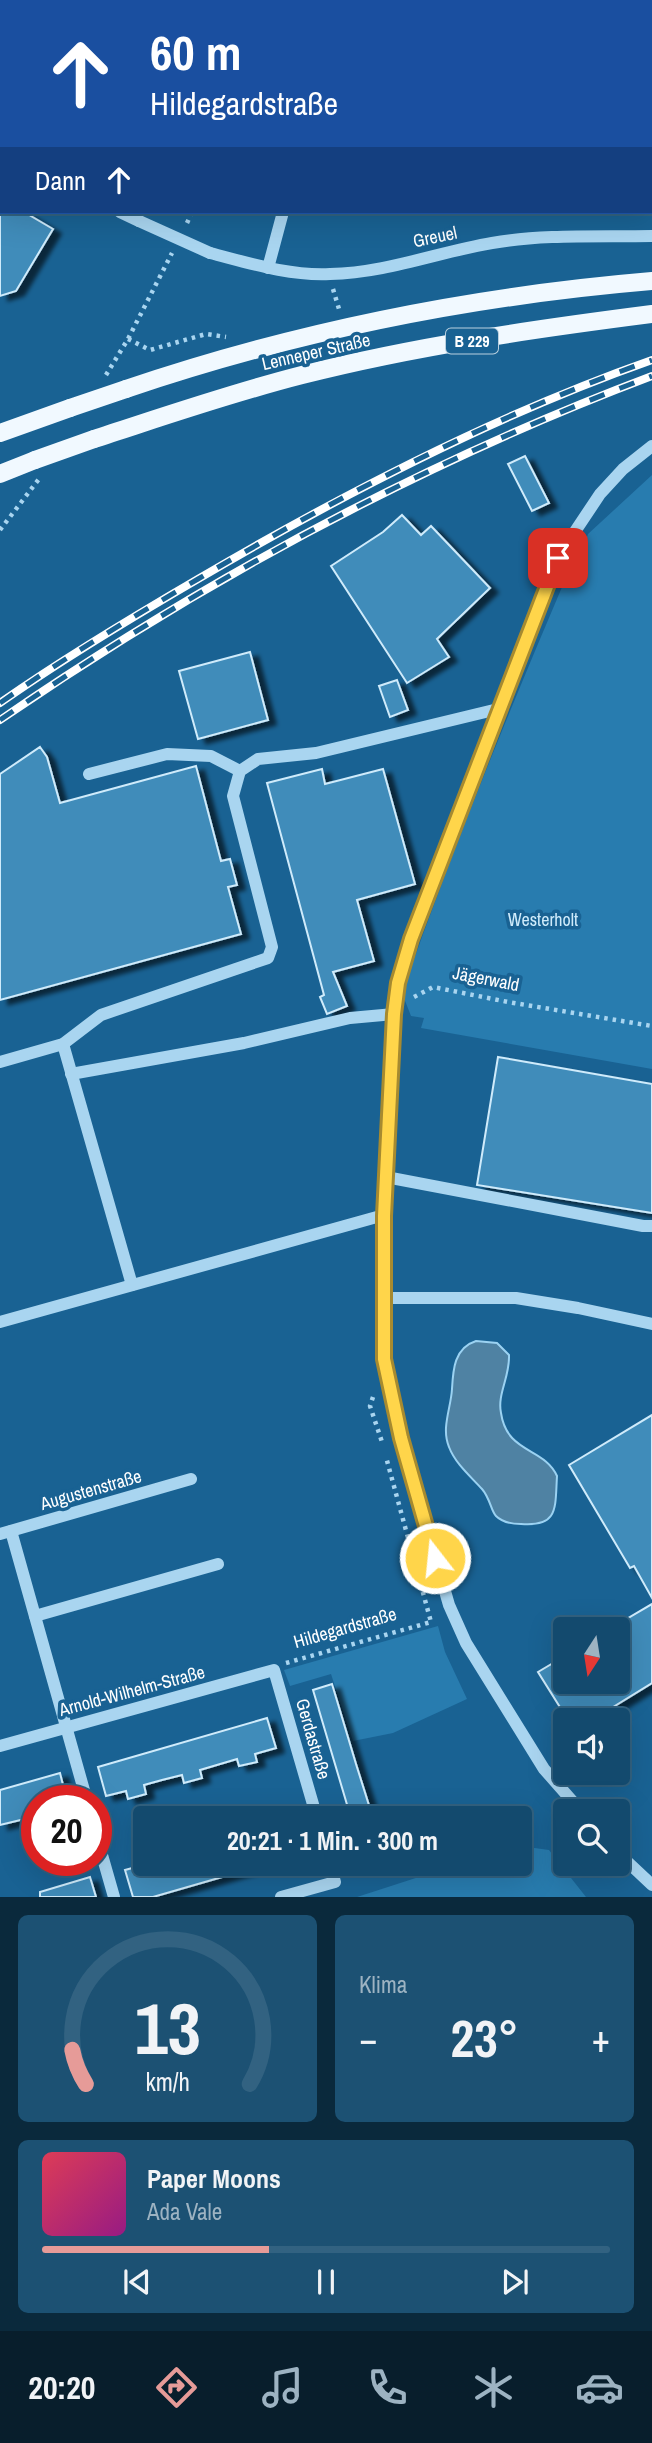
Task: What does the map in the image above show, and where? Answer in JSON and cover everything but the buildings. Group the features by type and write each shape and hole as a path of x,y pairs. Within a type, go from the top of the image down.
{"main road":[{"name":"Lenneper Straße","path":"0,433 226,357 377,320 523,294 652,281"},
{"name":"Lenneper Straße","path":"0,474 202,403 305,374 538,329 652,314"}],"street":[{"name":"Greuel","path":"124,214 210,253 268,268 321,274 352,273 492,243 552,238 652,236"},
{"path":"268,268 283,214"},
{"path":"570,1799 544,1769 466,1643 449,1605 401,1438 384,1359 384,1216 395,1010 398,983 411,939 558,558 600,494 623,469 652,446"},
{"path":"0,1062 63,1044 101,1015 268,958 272,947 233,796 240,771 258,758 316,753 498,709"},
{"path":"89,774 167,754 211,756 240,771"},
{"path":"71,1074 244,1044 395,1010"},
{"path":"63,1044 132,1285"},
{"path":"386,1177 652,1226"},
{"path":"0,1322 384,1216"},
{"path":"384,1298 516,1298 652,1324"},
{"name":"Augustenstraße","path":"5,1533 191,1479"},
{"path":"5,1533 36,1616 82,1785"},
{"path":"36,1616 218,1564"},
{"name":"Arnold-Wilhelm-Straße","path":"0,1746 274,1670"},
{"name":"Gerdastraße","path":"274,1670 314,1806"},
{"path":"630,1864 652,1885"},
{"path":"108,1876 114,1897"},
{"path":"281,1897 335,1882 333,1876"}],"path":[{"path":"128,339 150,350 206,334 230,338"},
{"name":"Jägerwald","path":"395,1010 433,987 652,1026"},
{"path":"374,1394 370,1406 382,1443"},
{"name":"Hildegardstraße","path":"274,1670 283,1664 431,1622 385,1455"}],"green space":[{"name":"Westerholt","path":"652,475 652,1069 421,1028 424,1018 411,1016 402,993 522,682 565,580 579,560 588,534"},
{"path":"438,1626 445,1652 467,1699 393,1733 353,1741 331,1674 290,1686 284,1670"},
{"path":"532,1848 549,1850 553,1855 553,1876 569,1876 586,1897 357,1897 422,1876 532,1876"}],"shaded area":[{"path":"476,1341 497,1343 509,1355 500,1406 505,1426 510,1436 544,1460 557,1476 555,1506 549,1519 542,1522 514,1524 505,1522 494,1514 485,1493 459,1464 449,1447 446,1425 454,1367 463,1349"}],"railway":[{"path":"0,703 148,608 363,487 477,431 652,360"},
{"path":"0,720 155,620 316,528 481,447 652,376"}],"route":[{"path":"435,1558 401,1438 384,1359 384,1216 394,1014 398,983 411,939 558,558"}]}
